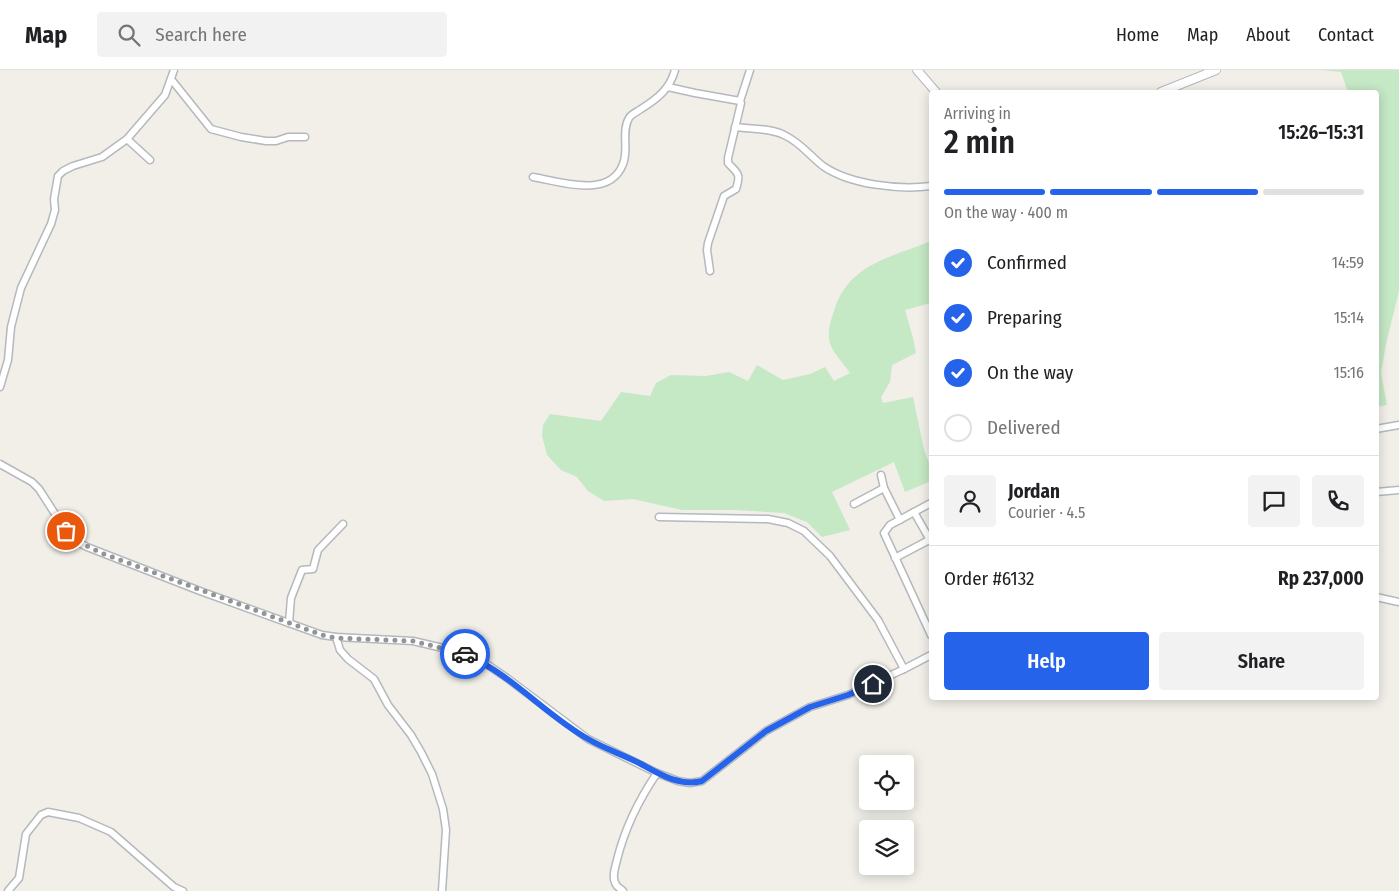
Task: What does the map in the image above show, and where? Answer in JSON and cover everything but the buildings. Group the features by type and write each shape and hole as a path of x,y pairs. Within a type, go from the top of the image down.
{"street":[{"path":"0,387 5,373 11,327 21,288 51,224 55,210 54,199 58,176 73,166 102,158 127,139 165,95 174,70"},
{"path":"534,177 587,186 601,185 613,178 624,164 627,123 630,116 657,99 668,86 676,70"},
{"path":"710,271 706,250 708,243 724,196 736,189 739,179 738,172 727,161 740,101 750,70"},
{"path":"917,70 934,90"},
{"path":"1166,90 1216,70"},
{"path":"170,79 211,129 241,137 270,141 288,137 305,137"},
{"path":"668,86 740,101"},
{"path":"735,127 782,134 799,143 824,166 850,179 904,188 929,186"},
{"path":"127,139 150,160"},
{"path":"0,348 8,352"},
{"path":"1379,428 1399,425"},
{"path":"0,464 32,482 39,489 66,531 74,540 87,547 200,591 322,635 336,638 413,641 460,652 485,663 588,739 657,773 690,784 702,781 766,731 810,707 848,695 929,656"},
{"path":"881,475 884,488 900,520"},
{"path":"854,504 884,488"},
{"path":"1379,492 1399,490"},
{"path":"929,504 887,527 884,533 929,631"},
{"path":"914,512 929,537"},
{"path":"659,517 768,519 778,520 804,531 830,556 878,620 904,669"},
{"path":"289,623 291,598 302,570 313,569 318,550 343,524"},
{"path":"895,558 929,541"},
{"path":"1379,598 1399,602"},
{"path":"336,638 340,650 348,659 374,679 388,705 411,735 432,774 443,808 446,830 442,891"},
{"path":"623,891 617,886 614,875 623,836 631,815 657,773"},
{"path":"8,891 19,878 28,831 41,815 53,812 79,818 111,832 174,887 183,891"}],"green space":[{"path":"1321,70 1399,70 1399,291 1381,373 1387,405 1379,406 1379,90 1347,90 1341,72"},
{"path":"929,242 929,304 905,310 916,353 892,365 890,382 881,397 883,403 913,397 924,450 929,463 929,482 905,492 894,462 832,492 850,530 822,537 807,522 784,513 735,510 682,510 633,499 604,501 588,491 577,477 561,470 547,455 542,436 543,425 550,414 601,421 621,392 650,396 656,383 671,375 706,376 729,372 748,381 757,365 783,380 810,374 825,367 834,381 850,373 834,352 830,343 829,331 834,311 849,283 860,273 886,258"}],"way so far":[{"path":"66,531 74,540 104,554 322,635 336,638 356,637 413,641 465,654"}],"route":[{"path":"465,654 485,663 507,678 588,739 657,773 690,784 702,781 766,731 810,707 848,695 873,684"}]}
